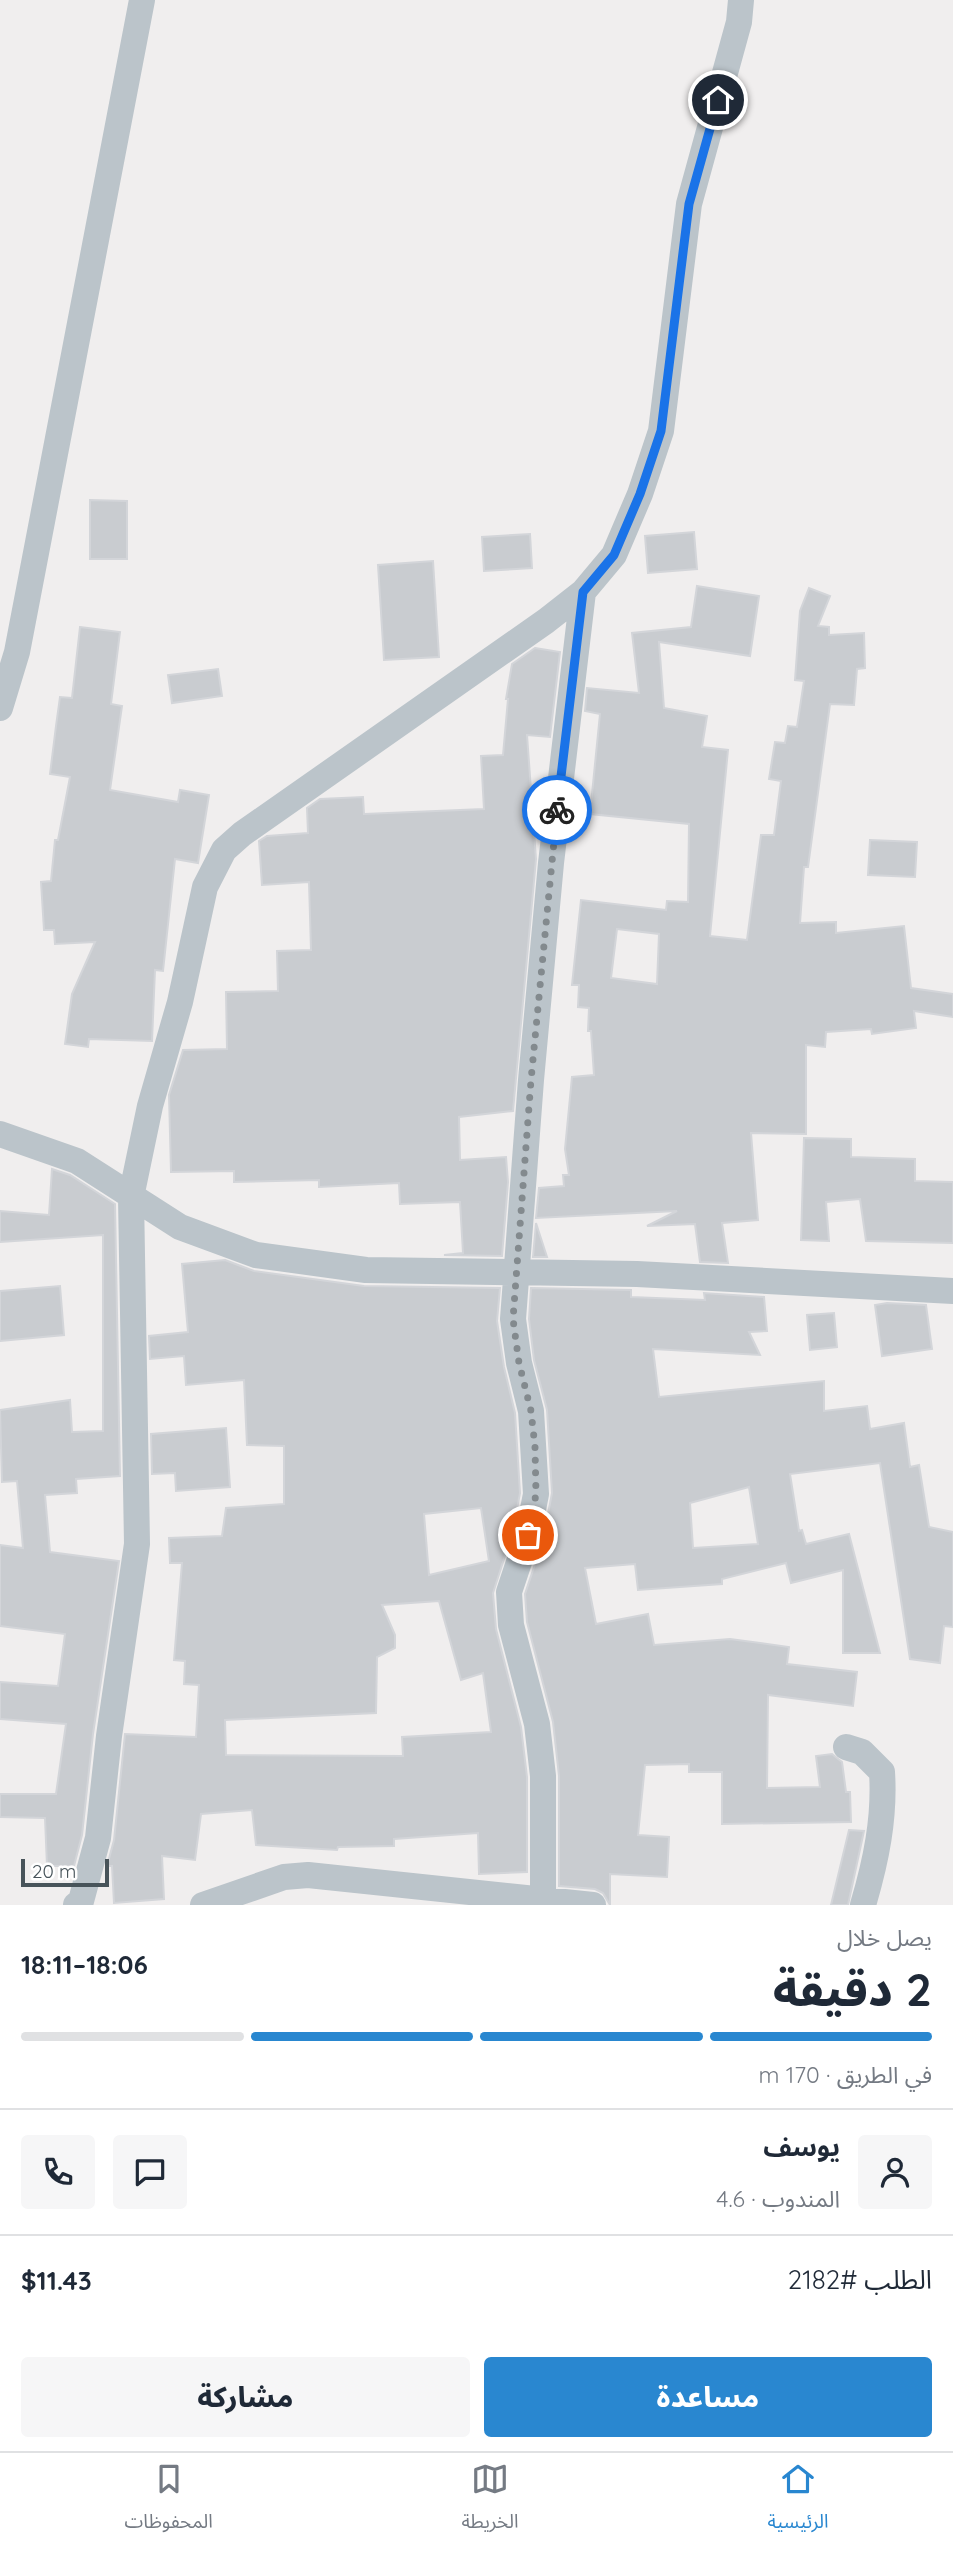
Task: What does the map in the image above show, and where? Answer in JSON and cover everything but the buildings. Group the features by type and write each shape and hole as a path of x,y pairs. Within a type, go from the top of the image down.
{"street":[{"path":"0,708 17,652 142,0"},
{"path":"76,1905 81,1901 98,1838 109,1735 137,1544 131,1197 150,1106 180,1002 194,926 205,887 224,850 242,834 546,621 583,592 614,555 640,494 661,431 689,204 739,22 741,0"},
{"path":"543,1901 543,1776 537,1724 511,1625 509,1592 528,1535 536,1494 531,1411 519,1363 513,1319 551,863 583,592"},
{"path":"0,1134 77,1161 180,1227 256,1255 366,1269 637,1274 953,1291"},
{"path":"846,1747 862,1752 882,1772 884,1798 876,1859 863,1905"},
{"path":"204,1905 284,1877 308,1875 593,1905"}],"way so far":[{"path":"528,1535 536,1494 535,1447 531,1411 519,1363 513,1319 531,1080 557,810"}],"route":[{"path":"557,810 583,592 614,555 640,494 661,431 689,204 718,100"}]}
